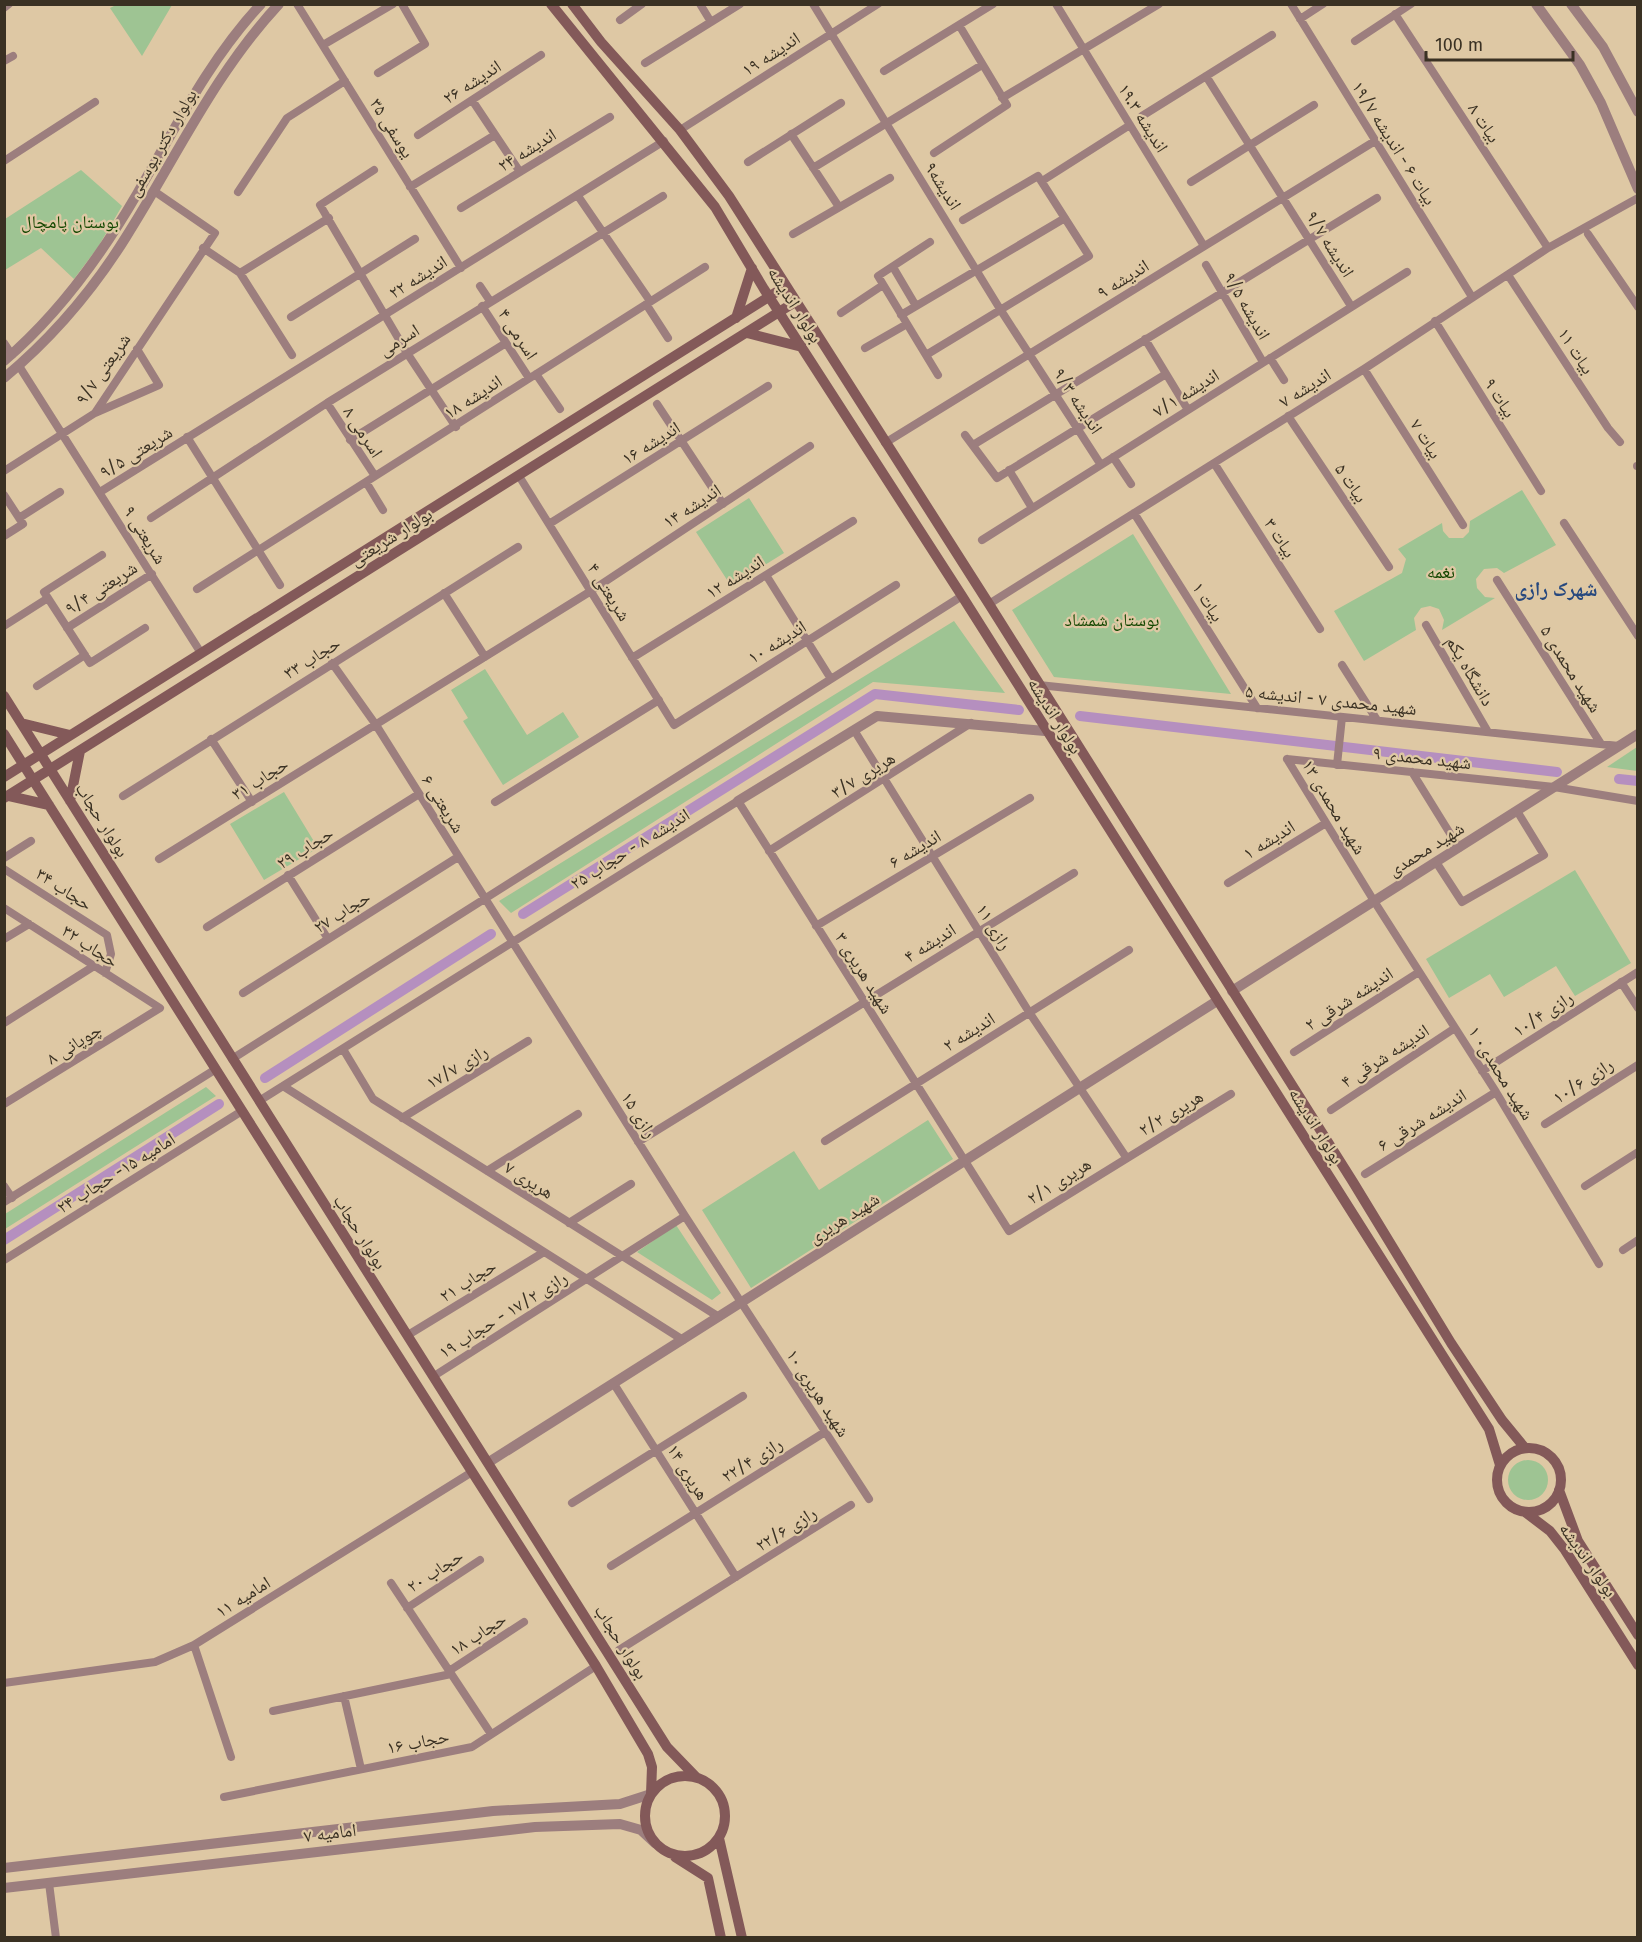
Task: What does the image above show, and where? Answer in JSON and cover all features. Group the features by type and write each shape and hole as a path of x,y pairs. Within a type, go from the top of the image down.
{"main road":[{"name":"بولوار اندیشه","path":"551,4 664,141 715,207 779,313 962,596 1045,731 1489,1430 1500,1465"},
{"name":"بولوار اندیشه","path":"572,4 601,42 680,130 729,196 990,604 1451,1343 1502,1420 1525,1448"},
{"path":"736,318 752,268"},
{"name":"بولوار شریعتی","path":"4,777 786,286"},
{"name":"بولوار شریعتی","path":"7,797 795,302"},
{"path":"747,333 801,347"},
{"name":"بولوار حجاب","path":"4,696 358,1261 489,1462 666,1747 697,1778"},
{"path":"21,723 70,735"},
{"name":"بولوار حجاب","path":"4,734 242,1112 597,1666 648,1754 652,1767 651,1794"},
{"path":"70,801 80,751"},
{"path":"7,797 49,805"},
{"path":"1217,1001 1232,991"},
{"path":"343,1270 358,1261"},
{"path":"1525,1448 1545,1452 1553,1459 1561,1479 1559,1490 1546,1507 1525,1512 1515,1509 1500,1495 1497,1474 1506,1456 1525,1448"},
{"name":"بولوار اندیشه","path":"1559,1490 1578,1541 1638,1635"},
{"name":"بولوار اندیشه","path":"1525,1512 1550,1531 1565,1550 1638,1665"},
{"path":"673,1855 694,1856 712,1846 724,1828 724,1808 715,1789 697,1778 676,1777 666,1780 651,1794 644,1814 649,1835 655,1844 708,1878 721,1938"},
{"path":"719,1838 742,1938"}],"street":[{"path":"4,8 9,4"},
{"name":"بولوار دکتر یوسفی","path":"8,358 54,312 92,265 136,195 188,102 217,58 261,4"},
{"name":"بولوار دکتر یوسفی","path":"4,378 64,321 103,273 228,66 279,4"},
{"name":"یوسفی ۳۵","path":"297,4 461,268"},
{"path":"322,45 393,4"},
{"path":"378,73 425,44 402,4"},
{"path":"620,20 642,4"},
{"path":"699,4 711,22"},
{"path":"645,63 740,4"},
{"name":"اندیشه۹","path":"813,4 1029,354"},
{"name":"اندیشه ۱۹","path":"680,130 878,4"},
{"path":"884,71 993,4"},
{"name":"اندیشه ۱۹.۳","path":"1056,4 1204,246"},
{"path":"1002,98 1159,4"},
{"name":"بیات ۶ - اندیشه ۱۹/۷","path":"1291,4 1472,297"},
{"path":"1300,19 1323,4"},
{"path":"1355,41 1411,4"},
{"path":"1536,4 1580,65 1601,103 1638,189"},
{"path":"1571,4 1603,47 1638,112"},
{"name":"بیات ۸","path":"1395,15 1548,248"},
{"path":"934,153 1007,105 959,26"},
{"path":"1142,116 1272,35"},
{"name":"اندیشه ۲۶","path":"418,135 541,55"},
{"path":"4,61 13,56"},
{"path":"813,168 982,65"},
{"name":"اندیشه ۹/۷","path":"1206,76 1351,306"},
{"path":"238,192 287,118 345,81"},
{"path":"472,100 520,172"},
{"path":"4,161 95,102"},
{"path":"748,162 841,102"},
{"path":"1191,182 1314,105"},
{"name":"اندیشه ۲۴","path":"461,208 610,117"},
{"path":"1042,181 1130,125"},
{"path":"791,134 839,207"},
{"path":"411,187 495,135"},
{"name":"اندیشه ۲۲","path":"187,437 664,141"},
{"name":"اندیشه ۹","path":"885,443 1376,141"},
{"path":"374,170 320,205 384,316 456,426"},
{"path":"926,356 1089,256 1038,176 963,220"},
{"path":"793,234 890,178"},
{"name":"شریعتی ۹/۷","path":"4,471 95,413 215,232 154,191"},
{"path":"578,196 604,232 668,338"},
{"name":"اسرمی","path":"151,518 327,403 663,196"},
{"path":"973,445 1377,198"},
{"name":"اندیشه ۷","path":"990,604 1364,369 1548,248 1638,198"},
{"path":"240,273 329,218"},
{"path":"901,315 1065,218"},
{"path":"1588,234 1638,308"},
{"path":"291,317 415,239"},
{"path":"930,242 878,276 938,375"},
{"path":"203,248 240,273 292,356"},
{"name":"اندیشه ۹/۵","path":"1206,265 1266,360 1284,380"},
{"name":"اندیشه ۱۸","path":"197,589 705,267"},
{"path":"892,267 916,306"},
{"name":"اندیشه ۷/۱","path":"982,540 1407,272"},
{"name":"بیات ۱۱","path":"1508,275 1608,428 1620,442"},
{"path":"841,313 883,285"},
{"path":"480,286 490,301"},
{"name":"اسرمی ۴","path":"482,306 506,343 560,409"},
{"name":"بیات ۹","path":"1435,321 1541,491"},
{"path":"865,348 907,324"},
{"path":"1145,339 1188,410"},
{"path":"4,343 8,358 19,366"},
{"path":"350,440 506,343"},
{"path":"95,413 159,385 136,350"},
{"name":"اندیشه ۹/۳","path":"1029,354 1101,465"},
{"name":"شریعتی ۹","path":"19,366 201,653"},
{"name":"بیات ۷","path":"1364,369 1462,525"},
{"path":"965,435 997,478 1166,374"},
{"name":"اندیشه ۱۶","path":"549,524 768,386"},
{"name":"اسرمی ۸","path":"327,403 375,477"},
{"path":"657,404 723,504"},
{"name":"بیات ۵","path":"1288,416 1389,567"},
{"path":"187,437 280,585"},
{"name":"شریعتی ۹/۵","path":"100,492 187,437"},
{"name":"اندیشه ۱۴","path":"485,657 591,591 810,446"},
{"path":"1113,457 1131,484"},
{"name":"بیات ۳","path":"1214,463 1320,629"},
{"path":"1009,470 1032,508"},
{"name":"شریعتی ۴","path":"519,476 674,725"},
{"path":"366,482 383,510"},
{"path":"4,536 60,492"},
{"path":"4,495 21,521"},
{"name":"بیات ۱","path":"1134,513 1257,708"},
{"name":"اندیشه ۱۲","path":"632,658 853,521"},
{"path":"1564,523 1638,636"},
{"name":"حجاب ۳۳","path":"123,796 518,547"},
{"path":"102,555 44,592 90,663 145,628"},
{"name":"شریعتی ۹/۴","path":"67,628 152,574"},
{"path":"766,575 831,679"},
{"name":"شهید محمدی ۵","path":"1497,580 1601,744"},
{"name":"اندیشه ۱۰","path":"674,725 896,585"},
{"path":"444,593 485,657"},
{"name":"اندیشه ۸ - حجاب ۲۵","path":"232,1059 962,596"},
{"path":"4,626 48,598"},
{"name":"دانشگاه یکم","path":"1426,625 1488,732"},
{"path":"37,686 85,655"},
{"name":"حجاب ۳۱","path":"159,859 485,657"},
{"name":"شریعتی ۶","path":"332,663 376,725 513,942"},
{"path":"1342,665 1377,720"},
{"name":"شهید محمدی ۷ - اندیشه ۵","path":"1040,685 1619,746"},
{"path":"495,802 659,700"},
{"name":"اندیشه ۸ - حجاب ۲۵","path":"259,1101 877,716 1045,731"},
{"path":"1337,765 1342,717"},
{"name":"هریری ۳/۷","path":"769,851 884,781 972,723"},
{"name":"رازی ۱۱","path":"854,730 1029,1012 1126,1156"},
{"name":"شهید محمدی","path":"1232,991 1638,734"},
{"path":"211,739 252,802"},
{"name":"شهید محمدی ۹","path":"1287,759 1554,788 1638,801"},
{"name":"شهید محمدی ۱۳","path":"1287,759 1374,902"},
{"path":"1412,772 1459,848"},
{"name":"حجاب ۲۹","path":"207,927 419,794"},
{"name":"اندیشه ۶","path":"816,926 1029,798"},
{"name":"شهید هریری ۳","path":"738,801 1009,1231"},
{"path":"1436,862 1462,902 1544,855 1517,811"},
{"name":"اندیشه ۱","path":"1228,883 1326,823"},
{"path":"4,858 31,841"},
{"name":"حجاب ۲۷","path":"243,993 458,857"},
{"name":"حجاب ۳۴","path":"4,869 107,935 111,954 105,973"},
{"name":"اندیشه ۴","path":"638,1142 1074,873"},
{"path":"288,875 328,939"},
{"name":"شهید محمدی۰ ۱","path":"1374,902 1496,1092 1599,1264"},
{"name":"حجاب ۳۲","path":"4,908 160,1008"},
{"path":"4,939 29,924"},
{"name":"رازی ۱۵","path":"513,942 741,1303"},
{"name":"اندیشه ۲","path":"825,1141 1129,950"},
{"path":"4,1023 94,966"},
{"name":"اندیشه شرقی ۲","path":"1294,1052 1419,972"},
{"name":"رازی ۱۰/۴","path":"1482,1071 1638,972"},
{"path":"1621,982 1638,1008"},
{"name":"شهید هریری","path":"489,1462 1217,1001"},
{"name":"چوپانی ۸","path":"4,1104 160,1008"},
{"name":"اندیشه شرقی ۴","path":"1331,1110 1455,1028"},
{"name":"رازی ۱۷/۷","path":"402,1118 528,1041"},
{"name":"هریری ۷","path":"343,1049 373,1099 719,1317"},
{"name":"رازی ۱۰/۶","path":"1545,1124 1638,1065"},
{"name":"امامیه ۱۵- حجاب ۲۴","path":"8,1200 216,1069"},
{"path":"283,1086 683,1340"},
{"name":"اندیشه شرقی ۶","path":"1365,1174 1496,1092"},
{"name":"هریری ۲/۲","path":"1126,1156 1231,1094"},
{"name":"امامیه ۱۵- حجاب ۲۴","path":"4,1260 242,1112"},
{"path":"487,1171 578,1114"},
{"path":"1585,1186 1638,1152"},
{"name":"هریری ۲/۱","path":"1009,1231 1126,1156"},
{"path":"569,1223 631,1184"},
{"path":"4,1186 8,1200"},
{"name":"رازی ۱۷/۲ - حجاب ۱۹","path":"434,1376 588,1280 685,1216"},
{"path":"1623,1250 1638,1240"},
{"name":"حجاب ۲۱","path":"408,1335 544,1252"},
{"name":"شهید هریری ۱۰","path":"741,1303 869,1499"},
{"name":"هریری ۱۴","path":"614,1384 736,1577"},
{"path":"572,1503 743,1396"},
{"name":"رازی ۲۲/۴","path":"611,1566 825,1432"},
{"name":"امامیه ۱۱","path":"4,1683 155,1662 194,1644 472,1472"},
{"name":"رازی ۲۲/۶","path":"619,1650 851,1505"},
{"name":"حجاب ۲۰","path":"407,1608 480,1560"},
{"path":"391,1583 490,1734"},
{"name":"حجاب ۱۸","path":"450,1672 524,1622"},
{"path":"194,1644 231,1757"},
{"name":"حجاب ۱۶","path":"224,1797 472,1747 597,1666"},
{"path":"273,1711 450,1672"},
{"path":"344,1696 361,1769"},
{"name":"امامیه ۷","path":"4,1868 493,1811 620,1804 651,1794"},
{"name":"امامیه ۷","path":"4,1888 483,1832 565,1826 620,1824 641,1830 655,1844"},
{"path":"135,1852 137,1872"},
{"path":"49,1883 56,1938"}],"green space":[{"path":"116,5 172,5 142,56 110,8"},
{"name":"بوستان پامچال","path":"81,170 122,206 98,247 74,279 41,248 5,270 5,219"},
{"name":"نغمه","path":"1522,490 1556,545 1504,573 1497,568 1484,569 1476,579 1477,588 1485,597 1495,598 1442,630 1444,620 1439,609 1430,606 1421,608 1414,618 1416,630 1364,661 1334,611 1402,573 1406,559 1398,549 1442,523 1443,531 1449,538 1463,538 1469,532 1470,521"},
{"path":"749,498 784,553 731,586 696,532"},
{"name":"بوستان شمشاد","path":"1133,534 1231,694 1054,677 1012,610"},
{"path":"954,621 1005,693 873,682 511,913 499,901"},
{"path":"485,669 527,735 563,712 579,737 503,785 463,721 468,718 451,690"},
{"path":"1637,747 1637,771 1607,767"},
{"path":"284,792 318,848 264,880 230,824"},
{"path":"1575,870 1631,963 1575,996 1556,966 1504,997 1490,974 1449,998 1426,959"},
{"path":"206,1087 216,1096 5,1229 5,1214"},
{"path":"928,1120 953,1159 751,1288 702,1210 794,1151 819,1190"},
{"path":"676,1225 721,1293 712,1300 637,1252"},
{"path":"1528,1460 1536,1461 1542,1466 1547,1472 1547,1488 1542,1494 1536,1499 1528,1500 1520,1499 1514,1494 1509,1488 1508,1480 1509,1472 1514,1466 1520,1461"}],"waterway":[{"path":"523,914 875,694 1019,710"},
{"path":"1080,716 1557,772"},
{"path":"1619,779 1638,781"},
{"path":"265,1078 491,934"},
{"path":"4,1240 219,1104"}],"district":[{"name":"شهرک رازی","path":"1556,589"}]}
